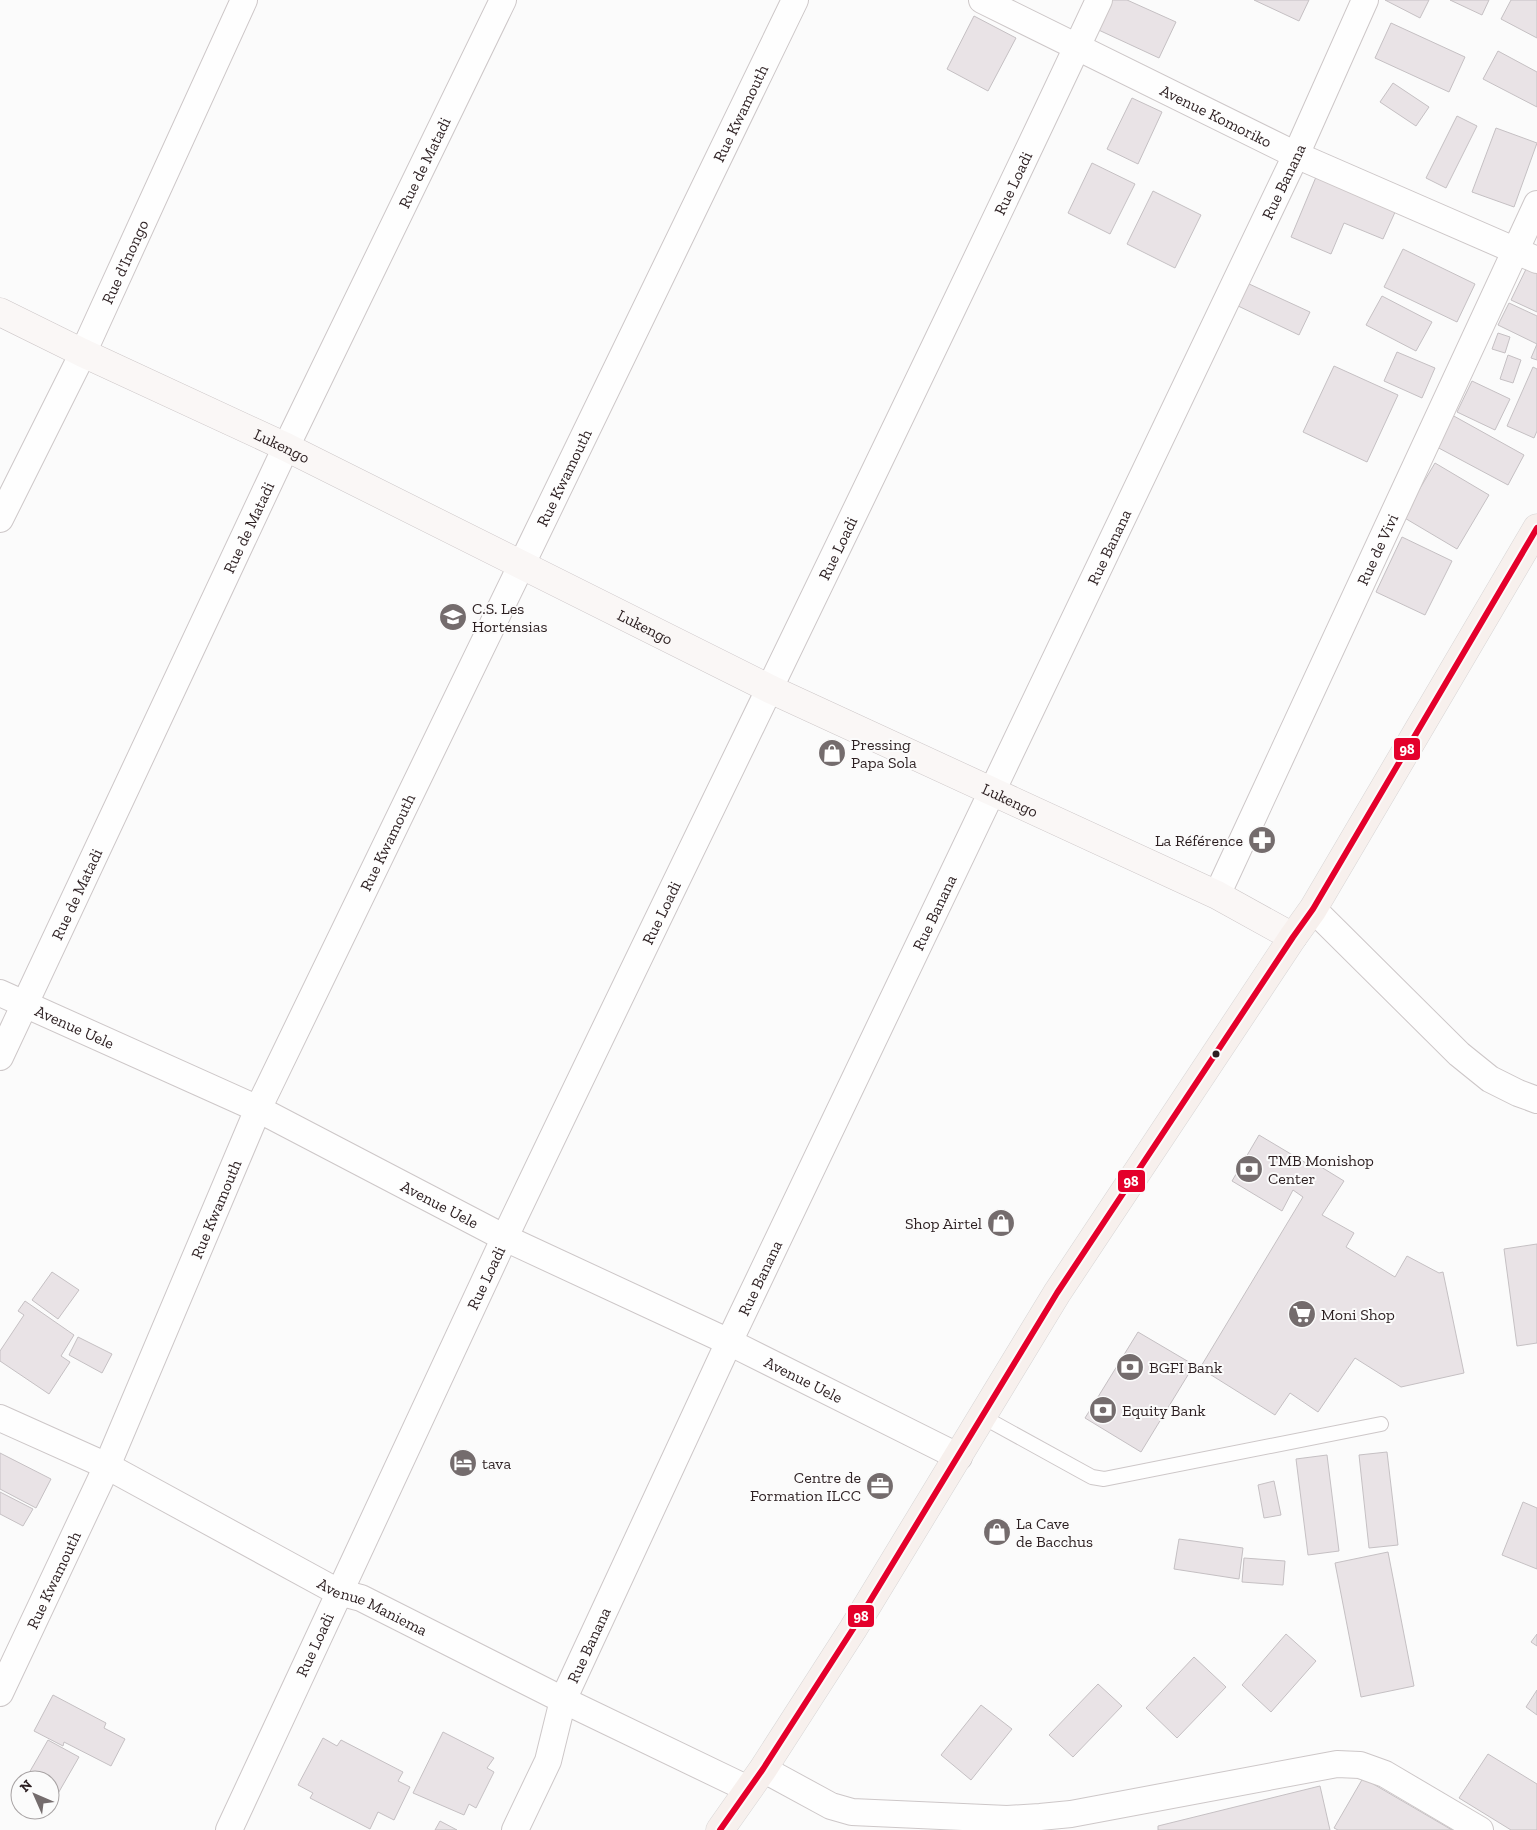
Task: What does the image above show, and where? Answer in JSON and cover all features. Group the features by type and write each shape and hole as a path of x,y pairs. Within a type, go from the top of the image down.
{"main road":[{"path":"720,1830 853,1629 959,1458 1057,1293 1293,936 1313,909 1537,528"}],"street":[{"name":"Rue d'Inongo","path":"0,519 83,353 244,0"},
{"name":"Rue de Matadi","path":"0,1057 286,446 502,0"},
{"name":"Rue Kwamouth","path":"0,1693 107,1466 258,1109 794,0"},
{"name":"Avenue Komoriko","path":"982,0 1296,154 1526,255"},
{"name":"Rue Loadi","path":"229,1830 338,1592 505,1238 770,690 1099,0"},
{"name":"Rue Banana","path":"515,1830 548,1761 563,1700 729,1342 1296,154 1365,0"},
{"name":"Rue de Vivi","path":"1217,895 1526,255 1537,204"},
{"name":"Lukengo","path":"0,312 83,353 286,446 770,690 1217,895 1293,936"},
{"path":"1313,909 1459,1054 1490,1080 1537,1100"},
{"name":"Avenue Uele","path":"0,993 258,1109 505,1238 729,1342 959,1458"},
{"name":"Avenue Maniema","path":"0,1418 107,1466 338,1592 361,1598 563,1700 755,1779 852,1812 1007,1819 1071,1814 1337,1764 1360,1765 1385,1774 1480,1830"}],"lane":[{"path":"983,1417 1080,1471 1104,1480 1380,1424"}],"building":[{"path":"1102,0 1127,0 1176,22 1159,58 1090,26"},
{"path":"1254,0 1309,0 1299,21"},
{"path":"1385,0 1429,0 1420,18"},
{"path":"1450,0 1489,0 1482,15"},
{"path":"1511,0 1537,0 1537,38 1501,19"},
{"path":"974,16 1016,38 988,91 947,69"},
{"path":"1391,23 1465,57 1449,92 1375,58"},
{"path":"1498,51 1537,72 1537,107 1483,79"},
{"path":"1393,83 1429,107 1416,126 1380,102"},
{"path":"1132,98 1162,112 1138,164 1107,149"},
{"path":"1457,116 1477,126 1446,188 1426,178"},
{"path":"1496,128 1537,143 1514,207 1472,192"},
{"path":"1092,163 1135,184 1110,234 1068,213"},
{"path":"1316,177 1396,210 1383,239 1344,223 1331,254 1291,237"},
{"path":"1153,191 1201,215 1175,268 1127,244"},
{"path":"1403,249 1475,284 1457,322 1384,287"},
{"path":"1529,263 1537,267 1537,312 1511,300"},
{"path":"1247,283 1310,312 1299,335 1236,305"},
{"path":"1382,296 1432,322 1416,351 1366,325"},
{"path":"1509,303 1537,316 1537,344 1498,325"},
{"path":"1498,333 1510,337 1505,353 1492,349"},
{"path":"1537,344 1537,360 1531,358"},
{"path":"1397,352 1435,368 1422,398 1384,381"},
{"path":"1508,355 1521,360 1513,383 1500,379"},
{"path":"1334,366 1398,395 1367,462 1303,432"},
{"path":"1533,367 1537,369 1537,431 1534,438 1507,426"},
{"path":"1472,381 1510,399 1495,430 1457,412"},
{"path":"1452,415 1524,455 1508,485 1435,446"},
{"path":"1435,463 1489,495 1457,549 1403,517"},
{"path":"1402,537 1452,561 1425,615 1376,592"},
{"path":"1259,1135 1311,1166 1313,1162 1344,1181 1322,1215 1354,1233 1346,1247 1395,1277 1407,1256 1439,1273 1443,1272 1464,1373 1401,1387 1355,1358 1318,1412 1290,1393 1275,1415 1200,1368 1303,1197 1293,1190 1282,1211 1232,1181"},
{"path":"1537,1244 1537,1343 1517,1346 1504,1249"},
{"path":"52,1272 79,1290 58,1319 32,1300"},
{"path":"25,1301 74,1335 61,1356 70,1362 49,1394 0,1361 0,1351 24,1315 18,1311"},
{"path":"1138,1332 1194,1365 1141,1452 1085,1418"},
{"path":"78,1337 112,1354 102,1373 69,1355"},
{"path":"1387,1452 1398,1545 1369,1548 1359,1455"},
{"path":"0,1453 51,1479 36,1508 0,1489"},
{"path":"1327,1455 1339,1551 1308,1555 1296,1459"},
{"path":"1274,1481 1281,1515 1264,1518 1258,1485"},
{"path":"0,1492 33,1509 23,1526 0,1514"},
{"path":"1523,1502 1537,1508 1537,1569 1502,1555"},
{"path":"1179,1539 1243,1548 1239,1579 1174,1569"},
{"path":"1388,1552 1414,1686 1361,1697 1335,1563"},
{"path":"1244,1558 1285,1561 1283,1585 1242,1582"},
{"path":"1286,1634 1316,1661 1271,1712 1242,1685"},
{"path":"1537,1634 1537,1646 1531,1642"},
{"path":"1194,1657 1226,1687 1177,1738 1146,1708"},
{"path":"1098,1684 1122,1706 1073,1757 1049,1735"},
{"path":"1537,1690 1537,1715 1526,1707"},
{"path":"53,1695 106,1723 104,1728 125,1739 111,1766 64,1742 63,1746 34,1731"},
{"path":"981,1705 1012,1729 971,1780 941,1755"},
{"path":"443,1732 494,1758 487,1768 494,1772 476,1808 469,1804 464,1815 413,1793"},
{"path":"323,1738 337,1746 341,1740 403,1772 398,1781 410,1787 394,1820 378,1812 370,1829 310,1798 313,1793 298,1785"},
{"path":"48,1740 79,1757 60,1790 60,1770 31,1770"},
{"path":"1488,1754 1537,1784 1537,1830 1511,1830 1459,1798"},
{"path":"1363,1778 1452,1830 1338,1830 1334,1828"},
{"path":"1320,1786 1330,1830 1158,1830 1158,1826"},
{"path":"440,1821 457,1830 435,1830"}],"transit line":[{"name":"98","path":"720,1830 763,1769 853,1629 1057,1293 1313,909 1537,528"}],"place":[{"name":"C.S. Les Hortensias","path":"453,617"},
{"name":"Pressing Papa Sola","path":"832,753"},
{"name":"La Référence","path":"1262,840"},
{"name":"TMB Monishop Center","path":"1249,1169"},
{"name":"Shop Airtel","path":"1001,1223"},
{"name":"Moni Shop","path":"1302,1314"},
{"name":"BGFI Bank","path":"1130,1367"},
{"name":"Equity Bank","path":"1103,1410"},
{"name":"tava","path":"463,1463"},
{"name":"Centre de Formation ILCC","path":"880,1486"},
{"name":"La Cave de Bacchus","path":"997,1532"}]}
